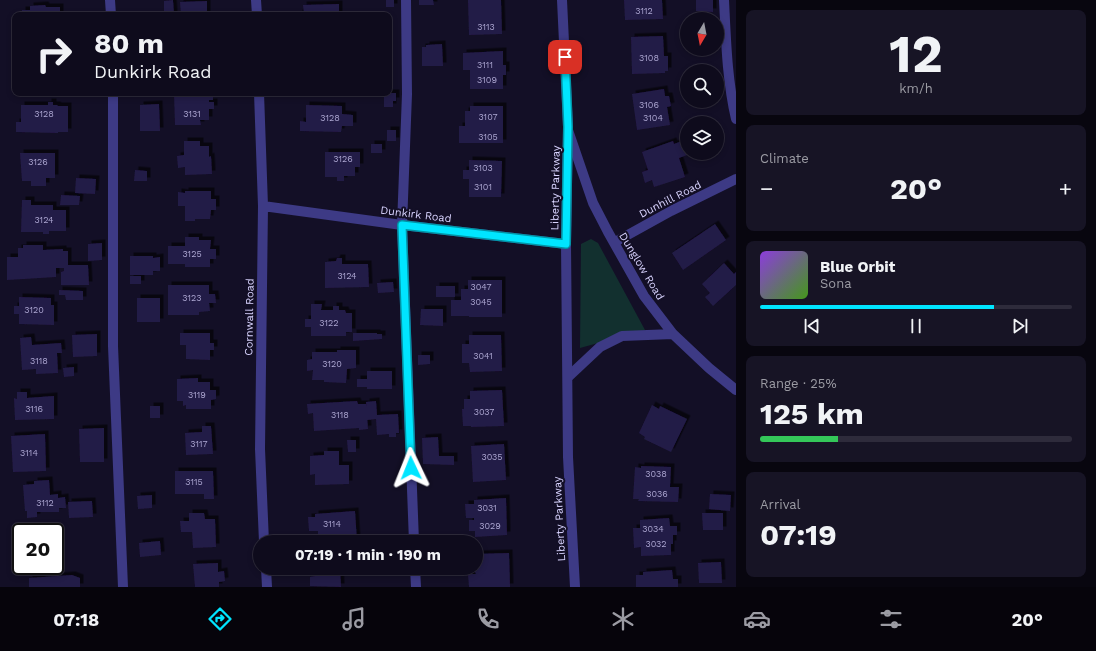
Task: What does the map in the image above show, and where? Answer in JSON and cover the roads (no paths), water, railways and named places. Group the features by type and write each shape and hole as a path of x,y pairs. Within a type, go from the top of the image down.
{"street":[{"path":"110,0 111,12"},
{"path":"256,0 257,12"},
{"path":"406,0 407,94 402,225 414,535"},
{"name":"Liberty Parkway","path":"562,0 568,127 566,244 568,457 575,587"},
{"path":"724,0 727,59 732,102 736,119"},
{"path":"113,96 113,346 123,587"},
{"name":"Cornwall Road","path":"259,96 263,206 260,449 264,535"},
{"name":"Dunglow Road","path":"568,127 593,203 644,296 673,334 709,368 736,390"},
{"name":"Dunhill Road","path":"615,242 671,211 736,179"},
{"name":"Dunkirk Road","path":"263,206 402,225 566,244"},
{"path":"568,377 600,347 622,336 673,334"},
{"path":"266,575 267,587"},
{"path":"415,575 416,587"}]}
